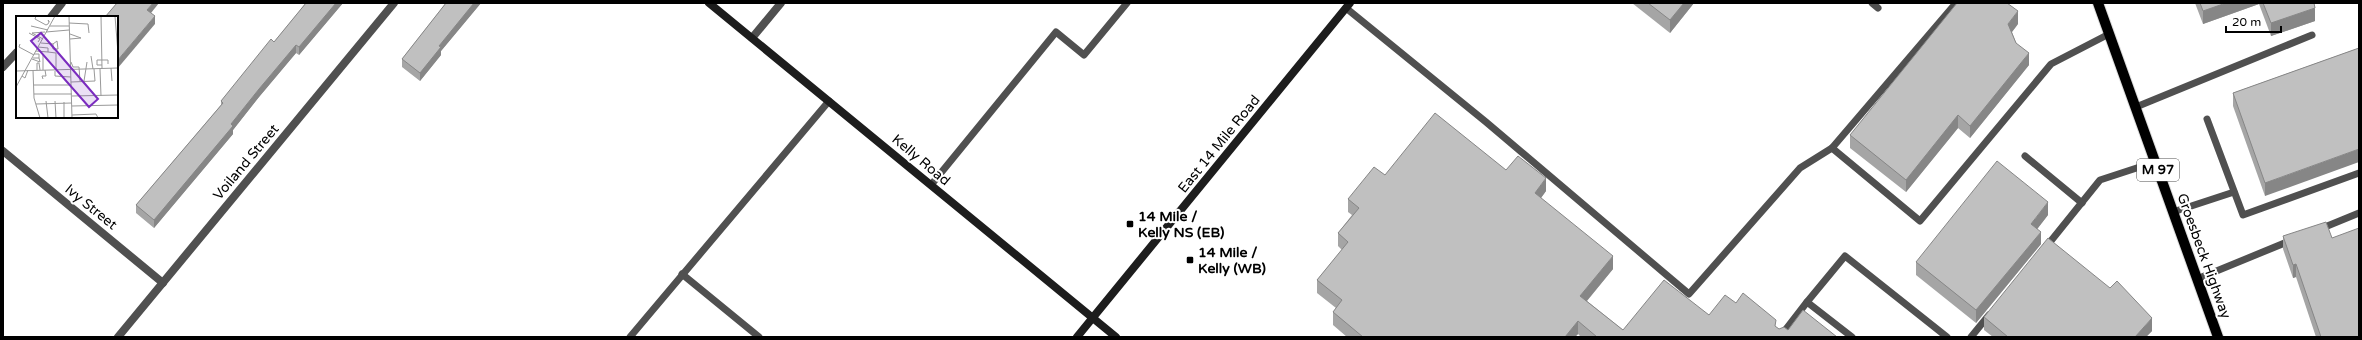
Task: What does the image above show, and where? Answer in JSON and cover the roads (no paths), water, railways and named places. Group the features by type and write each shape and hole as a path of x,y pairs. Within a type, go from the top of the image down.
{"main road":[{"name":"Groesbeck Highway","path":"2098,3 2218,337"}],"street":[{"path":"51,16 62,3"},
{"name":"Voiland Street","path":"118,337 394,3"},
{"name":"Kelly Road","path":"709,3 1116,337"},
{"path":"752,38 781,3"},
{"name":"East 14 Mile Road","path":"1077,337 1348,6"},
{"path":"3,67 16,53"},
{"name":"Ivy Street","path":"3,151 163,283"}],"lane":[{"path":"931,185 1056,32 1084,55 1127,3"},
{"path":"1872,3 1878,8"},
{"path":"1348,6 1690,294 1800,168 1832,148 1956,3"},
{"path":"1832,148 1920,221 2051,64 2109,34"},
{"path":"2136,108 2217,72 2312,36"},
{"path":"630,337 829,101"},
{"path":"2207,119 2243,215 2359,173"},
{"path":"2026,156 2082,203"},
{"path":"2041,252 2100,180 2155,162"},
{"path":"2173,212 2234,192"},
{"path":"2313,231 2359,213"},
{"path":"2198,279 2299,237"},
{"path":"1780,337 1845,256 1947,337"},
{"path":"682,274 759,337"},
{"path":"1807,302 1852,337"},
{"path":"1971,337 1996,306"}],"place":[{"name":"14 Mile / Kelly NS (EB)","path":"1130,224"},
{"name":"14 Mile / Kelly (WB)","path":"1190,260"}]}
